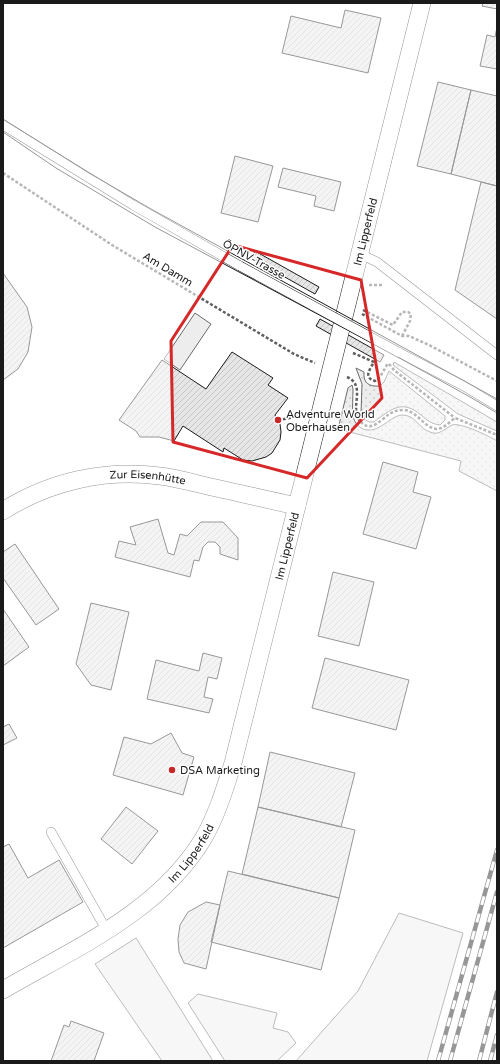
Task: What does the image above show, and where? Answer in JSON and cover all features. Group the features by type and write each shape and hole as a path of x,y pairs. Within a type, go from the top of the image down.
{"street":[{"name":"Im Lipperfeld","path":"3,990 107,931 139,909 173,879 195,852 217,811 233,763 422,3"},
{"name":"Zur Eisenhütte","path":"3,511 48,488 88,477 107,475 160,476 297,506"}],"lane":[{"name":"ÖPNV-Trasse","path":"3,126 133,206 398,352 464,386 497,406"},
{"path":"360,254 377,262 497,355"},
{"path":"51,832 107,931"}],"path":[{"name":"Am Damm","path":"3,173 112,245 294,354 353,379 357,389 356,415 363,425 376,425 392,412 402,410 411,412 418,416 425,424 433,429 442,428 455,418"},
{"path":"348,302 393,325 402,312 408,312 411,314 410,321 402,336 409,336 429,345 497,381"},
{"path":"337,346 374,362 368,374 368,378 371,380 378,380 388,363 394,370 455,418 497,435"}],"highlighted area":[{"path":"233,245 361,280 382,398 307,478 173,442 171,341"}],"shaded area":[{"path":"195,313 211,324 180,370 164,359"},
{"path":"394,362 497,422 497,431 458,414 393,365"},
{"path":"356,368 364,372 366,382 373,386 380,386 384,382 389,371 445,416 445,420 440,425 434,424 414,410 402,407 391,410 374,422 369,422 362,418 362,384"},
{"path":"352,385 353,416 357,425 364,429 372,430 402,415 411,417 423,428 433,433 439,433 452,425 456,425 474,430 497,441 497,491 459,471 461,461 338,429 348,388"},
{"path":"399,913 463,933 427,1061 296,1061 358,991"},
{"path":"136,938 213,1061 162,1061 95,964"},
{"path":"198,994 277,1013 273,1028 288,1032 296,1043 277,1061 225,1061 188,1003"}],"building":[{"path":"483,3 497,3 497,9 482,6"},
{"path":"345,10 381,18 368,73 282,53 291,16 341,28"},
{"path":"497,27 497,69 480,66 487,35 495,37"},
{"path":"438,82 471,90 451,174 417,166"},
{"path":"471,90 497,96 497,186 451,174"},
{"path":"235,156 273,166 258,222 221,213"},
{"path":"283,168 341,182 334,211 314,206 316,196 278,187"},
{"path":"481,182 497,186 497,319 455,290"},
{"path":"255,251 319,287 315,294 251,258"},
{"path":"3,273 27,307 32,327 28,352 18,369 3,380"},
{"path":"320,319 384,355 380,362 316,326"},
{"path":"232,352 273,378 268,385 288,398 275,415 280,424 280,440 272,453 266,457 252,461 243,460 224,448 223,452 183,426 174,441 159,437 140,437 136,431 119,420 162,360 206,389"},
{"path":"383,462 418,472 413,492 431,497 416,549 363,534"},
{"path":"158,519 168,553 174,555 180,534 187,536 201,522 223,522 238,538 238,560 220,554 220,547 215,542 208,542 203,547 199,561 194,560 190,577 115,557 119,541 136,545 130,527"},
{"path":"15,544 59,609 36,625 3,578 3,552"},
{"path":"333,572 374,582 359,646 318,636"},
{"path":"91,603 129,612 111,690 91,685 76,664"},
{"path":"3,609 29,647 3,666"},
{"path":"203,653 222,658 217,679 208,677 204,697 213,699 209,713 147,699 156,660 199,671"},
{"path":"325,658 409,680 396,730 312,708"},
{"path":"9,724 17,738 3,745 3,727"},
{"path":"171,733 182,753 194,757 183,795 113,775 124,737 151,744"},
{"path":"270,752 355,773 341,827 258,807"},
{"path":"126,807 158,831 132,864 101,839"},
{"path":"258,807 355,830 339,898 242,874"},
{"path":"9,844 28,878 59,860 83,902 3,948 3,847"},
{"path":"228,871 339,898 321,970 211,942"},
{"path":"206,902 220,905 206,969 184,963 179,952 178,939 180,925 188,912"},
{"path":"71,1021 104,1033 94,1061 51,1061 64,1025 69,1027"}],"tram line":[{"path":"3,119 89,173 151,209 497,399"},
{"path":"3,132 56,168 155,227 396,356 497,413"}],"railway":[{"path":"438,1061 497,850"},
{"path":"450,1061 497,892"},
{"path":"479,1061 497,992"},
{"path":"490,1061 497,1035"}],"place":[{"name":"Adventure World Oberhausen","path":"278,420"},
{"name":"DSA Marketing","path":"172,770"}]}
